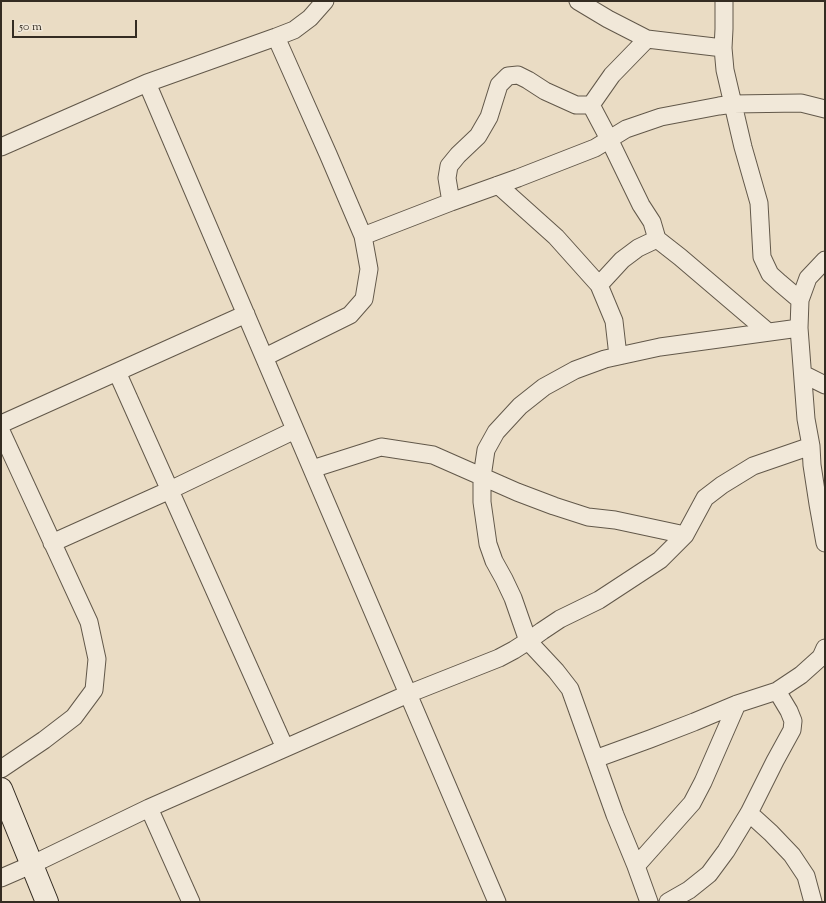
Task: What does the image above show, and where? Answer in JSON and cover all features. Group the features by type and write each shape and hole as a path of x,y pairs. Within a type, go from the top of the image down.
{"street":[{"path":"1,147 147,83 294,30 310,18 325,1"},
{"path":"578,1 608,19 647,39 723,48"},
{"path":"724,1 723,48 725,70 743,147 759,203 762,257 770,274 800,300"},
{"path":"265,358 350,315 364,299 369,268 363,236 276,37"},
{"path":"591,105 612,75 647,39"},
{"path":"451,202 447,178 449,166 478,136 489,117 499,85 508,76 518,75 545,91 576,105 591,105"},
{"path":"147,83 497,902"},
{"path":"363,236 594,148 626,129 661,117 733,104 801,103 825,109"},
{"path":"591,105 609,139 640,205 652,222 657,239 768,332"},
{"path":"498,185 556,237 599,285 614,321 618,356"},
{"path":"599,285 622,260 638,248 657,239"},
{"path":"825,260 808,278 800,300 799,328 806,419 825,543"},
{"path":"1,424 246,314"},
{"path":"649,902 636,866 614,815 570,689 556,671 528,641 513,598 494,561 488,544 482,502 482,477 486,450 496,432 520,406 544,387 575,370 605,359 660,347 799,328"},
{"path":"117,372 285,748"},
{"path":"803,374 825,384"},
{"path":"52,543 170,490 295,430"},
{"path":"1,431 88,622 97,659 94,690 74,717 1,770"},
{"path":"1,878 148,808 408,694 499,658 514,650 560,619 600,600 660,560 685,535 705,498 722,485 753,466 811,446"},
{"path":"312,469 382,447 434,455 517,492 588,517 615,520 685,535"},
{"path":"595,759 657,737 737,704 777,691 801,675 821,657 825,648"},
{"path":"668,902 689,890 709,874 726,851 749,813 774,762 792,730 793,721 777,691"},
{"path":"636,866 692,803 703,782 737,704"},
{"path":"1,789 47,902"},
{"path":"148,808 191,902"},
{"path":"749,813 792,855 806,876 813,902"}]}
